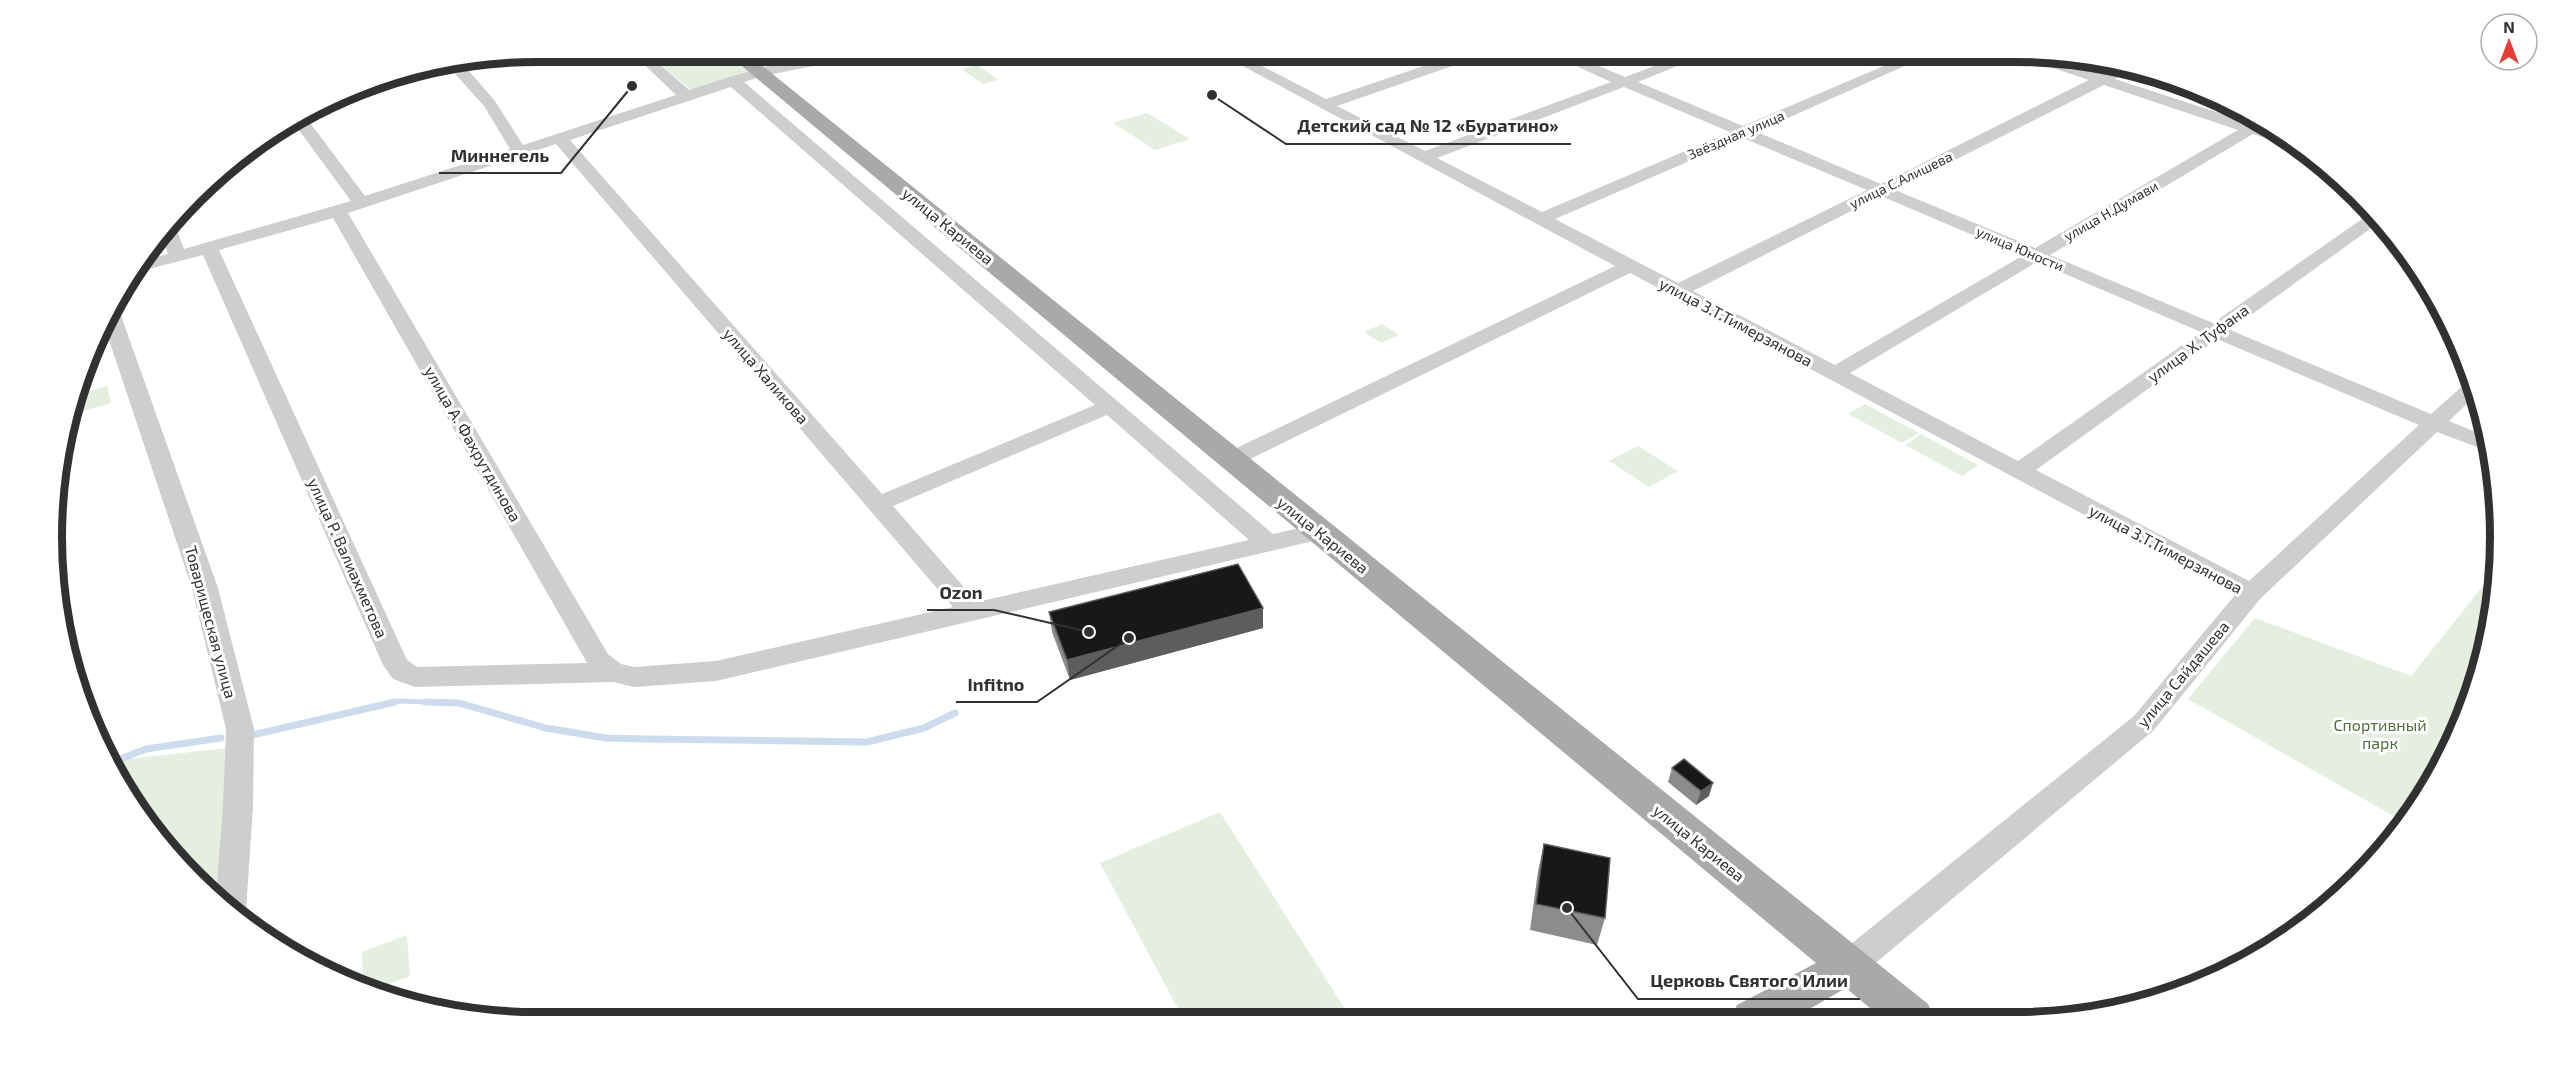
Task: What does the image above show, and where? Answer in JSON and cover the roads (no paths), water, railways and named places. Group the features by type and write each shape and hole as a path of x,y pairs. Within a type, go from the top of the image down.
{"main road":[{"name":"улица Кариева","path":"740,62 747,77 1232,459 1318,532 1906,1012"},
{"path":"1765,1012 1848,966"}],"street":[{"path":"650,62 688,97"},
{"path":"147,265 338,211 561,140 747,77 817,62"},
{"name":"улица З.Т.Тимерзянова","path":"1243,62 2251,593"},
{"path":"1324,105 1450,62"},
{"name":"улица Юности","path":"1578,62 2480,442"},
{"path":"1424,157 1677,62"},
{"name":"Звёздная улица","path":"1540,219 1905,62"},
{"path":"2056,64 2245,121"},
{"path":"458,69 490,104 520,152"},
{"name":"улица С.Алишева","path":"1678,291 2116,73"},
{"path":"747,77 1110,406 1268,543"},
{"path":"302,123 361,203"},
{"name":"улица Н.Думави","path":"1834,374 2255,127"},
{"name":"улица Халикова","path":"561,140 972,612"},
{"name":"улица А. Фахрутдинова","path":"338,211 599,661 614,672"},
{"name":"улица Х. Туфана","path":"2019,471 2370,221"},
{"path":"170,235 178,257"},
{"name":"улица Р. Валиахметова","path":"209,248 396,666 402,672 416,677 614,672 634,677 716,671 1318,532"},
{"path":"1232,459 1630,266"},
{"name":"Товарищеская улица","path":"113,321 205,588 240,729 238,807 231,900"},
{"name":"улица Сайдашева","path":"1848,966 2144,723 2251,593 2467,393"},
{"path":"878,504 1110,406"}],"waterway":[{"path":"389,703 399,701 460,703"},
{"path":"252,735 395,702"},
{"path":"425,702 459,703 546,728 606,738 647,739 867,742 924,728 955,713"},
{"path":"117,760 146,749 221,738"}],"place":[{"name":"Миннегель","path":"632,86"},
{"name":"Детский сад № 12 «Буратино»","path":"1212,95"},
{"name":"Ozon","path":"1089,632"},
{"name":"Infitno","path":"1129,638"},
{"name":"Церковь Святого Илии","path":"1567,908"}],"park label":[{"name":"Спортивный парк","path":"2380,734"}]}
